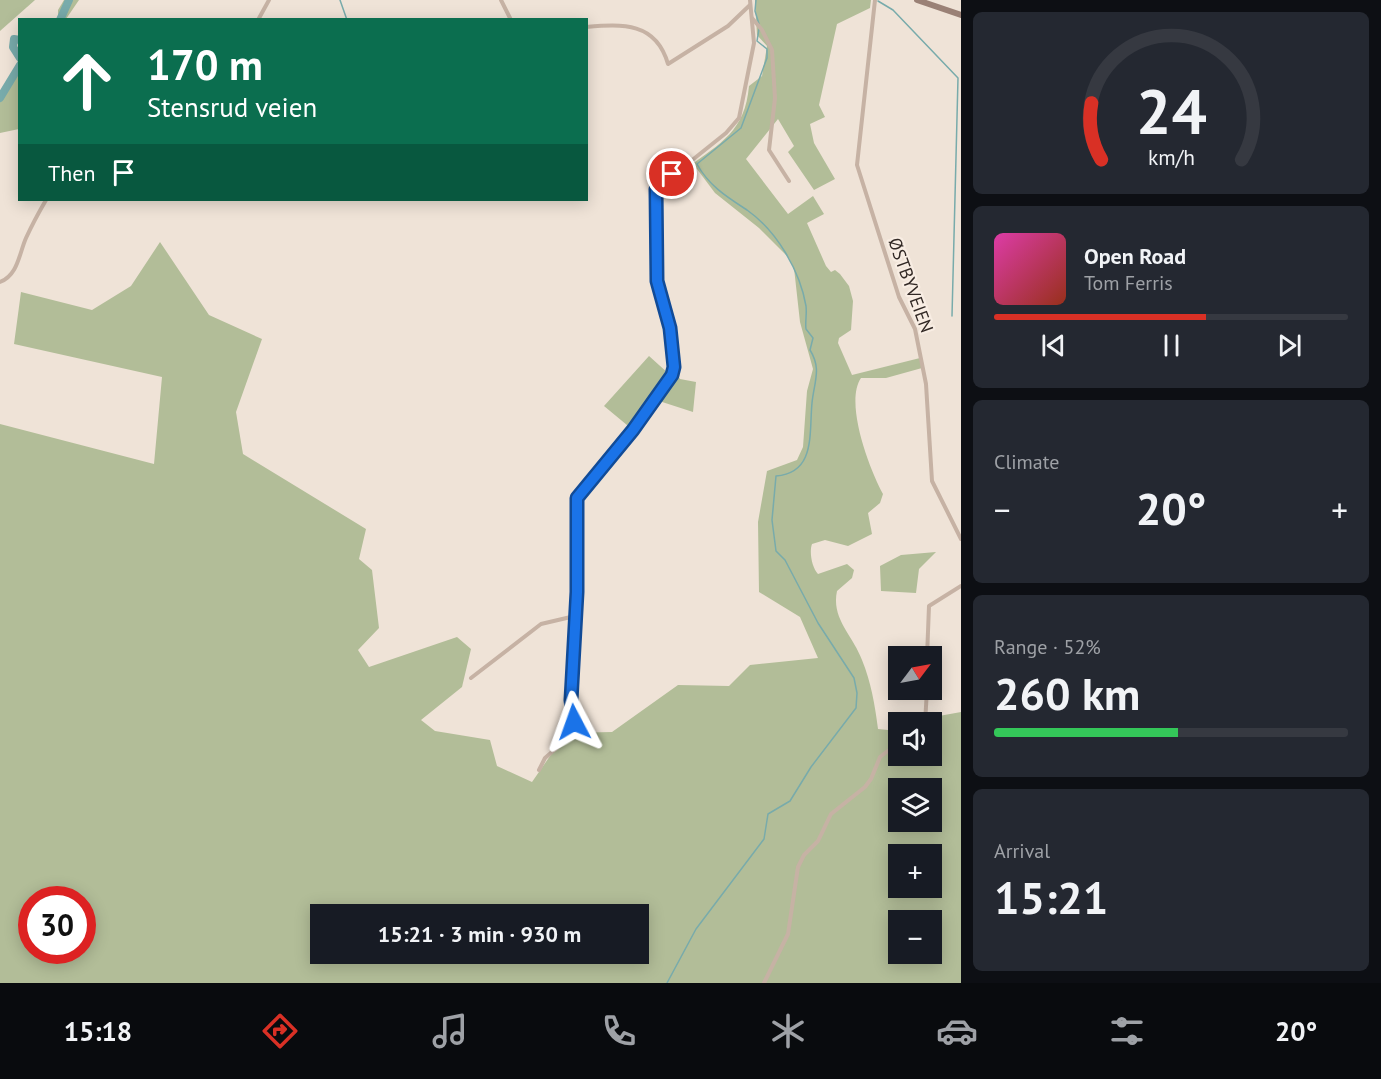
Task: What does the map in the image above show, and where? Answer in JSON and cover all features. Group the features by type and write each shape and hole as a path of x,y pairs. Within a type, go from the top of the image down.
{"main road":[{"path":"917,0 961,15"}],"street":[{"path":"259,18 268,0"},
{"path":"501,0 510,18"},
{"name":"ØSTBYVEIEN","path":"875,0 857,165 899,297 909,314 917,339 926,384 932,481 961,539"},
{"path":"539,770 545,758 575,732 571,700 575,616 575,544 579,492 639,423 669,382 674,367 670,328 657,281 656,189 726,133 739,118 754,43 750,2"},
{"path":"588,27 617,26 645,30 660,46 668,64 718,33 750,2"},
{"path":"751,18 762,30 772,50 775,98 769,150 789,181"},
{"path":"0,282 10,276 16,267 26,239 45,201"},
{"path":"927,646 929,606 961,586"},
{"path":"471,678 541,624 575,616"},
{"path":"764,983 788,934 798,867 804,855 818,841 831,814 865,787 880,757 888,751"}],"green space":[{"path":"0,0 35,0 0,31"},
{"path":"64,0 79,0 67,18 58,18 58,10"},
{"path":"755,0 871,0 870,8 837,24 819,105 825,117 810,124 814,143 835,179 814,190 788,152 794,146 778,119 746,159 788,214 813,196 824,214 807,223 826,266 831,272 835,270 840,274 849,286 853,301 851,330 839,338 838,343 852,375 920,358 922,368 886,378 861,378 857,389 855,403 861,436 883,494 880,503 868,513 872,534 848,546 825,540 812,544 811,555 818,574 847,564 854,570 852,578 837,591 837,610 865,668 878,729 888,730 888,766 942,766 942,715 961,712 961,983 0,983 0,424 154,464 162,377 14,344 21,292 92,310 131,286 160,242 209,315 262,339 236,412 243,454 366,529 359,559 372,570 379,628 358,650 369,667 457,637 471,649 462,687 421,720 435,731 490,740 497,766 532,782 566,733 612,732 678,685 729,686 750,665 818,658 800,617 759,592 758,522 767,471 797,460 803,447 807,391 813,369 800,322 794,268 789,258 759,228 715,193 697,169 688,167 721,143 737,125 747,101 749,86 762,76 767,46 757,35"},
{"path":"18,67 18,129 0,133 0,94"},
{"path":"649,356 669,374 677,374 680,379 696,382 693,412 656,400 633,430 604,406"},
{"path":"936,552 919,569 916,593 881,591 880,566 901,555"}],"waterway":[{"path":"61,18 69,0"},
{"path":"340,0 346,18"},
{"path":"756,0 755,11 759,24"},
{"path":"878,1 893,10 958,78 952,316"},
{"path":"667,983 696,929 764,839 768,814 790,801 811,767 856,708 857,693 854,678 818,623 785,560 776,551 772,520 776,476 798,468 808,450 810,438 816,363 810,350 813,338 806,329 806,306 803,293 786,253 768,229 713,185 697,164 741,128 767,58 767,49 757,41 759,29"},
{"path":"18,40 14,39 13,47 18,55"},
{"path":"0,98 18,68"}],"route":[{"path":"574,722 571,700 577,592 575,544 577,498 584,485 633,430 672,375 674,356 670,328 657,281 655,202 656,189 672,174"}]}
